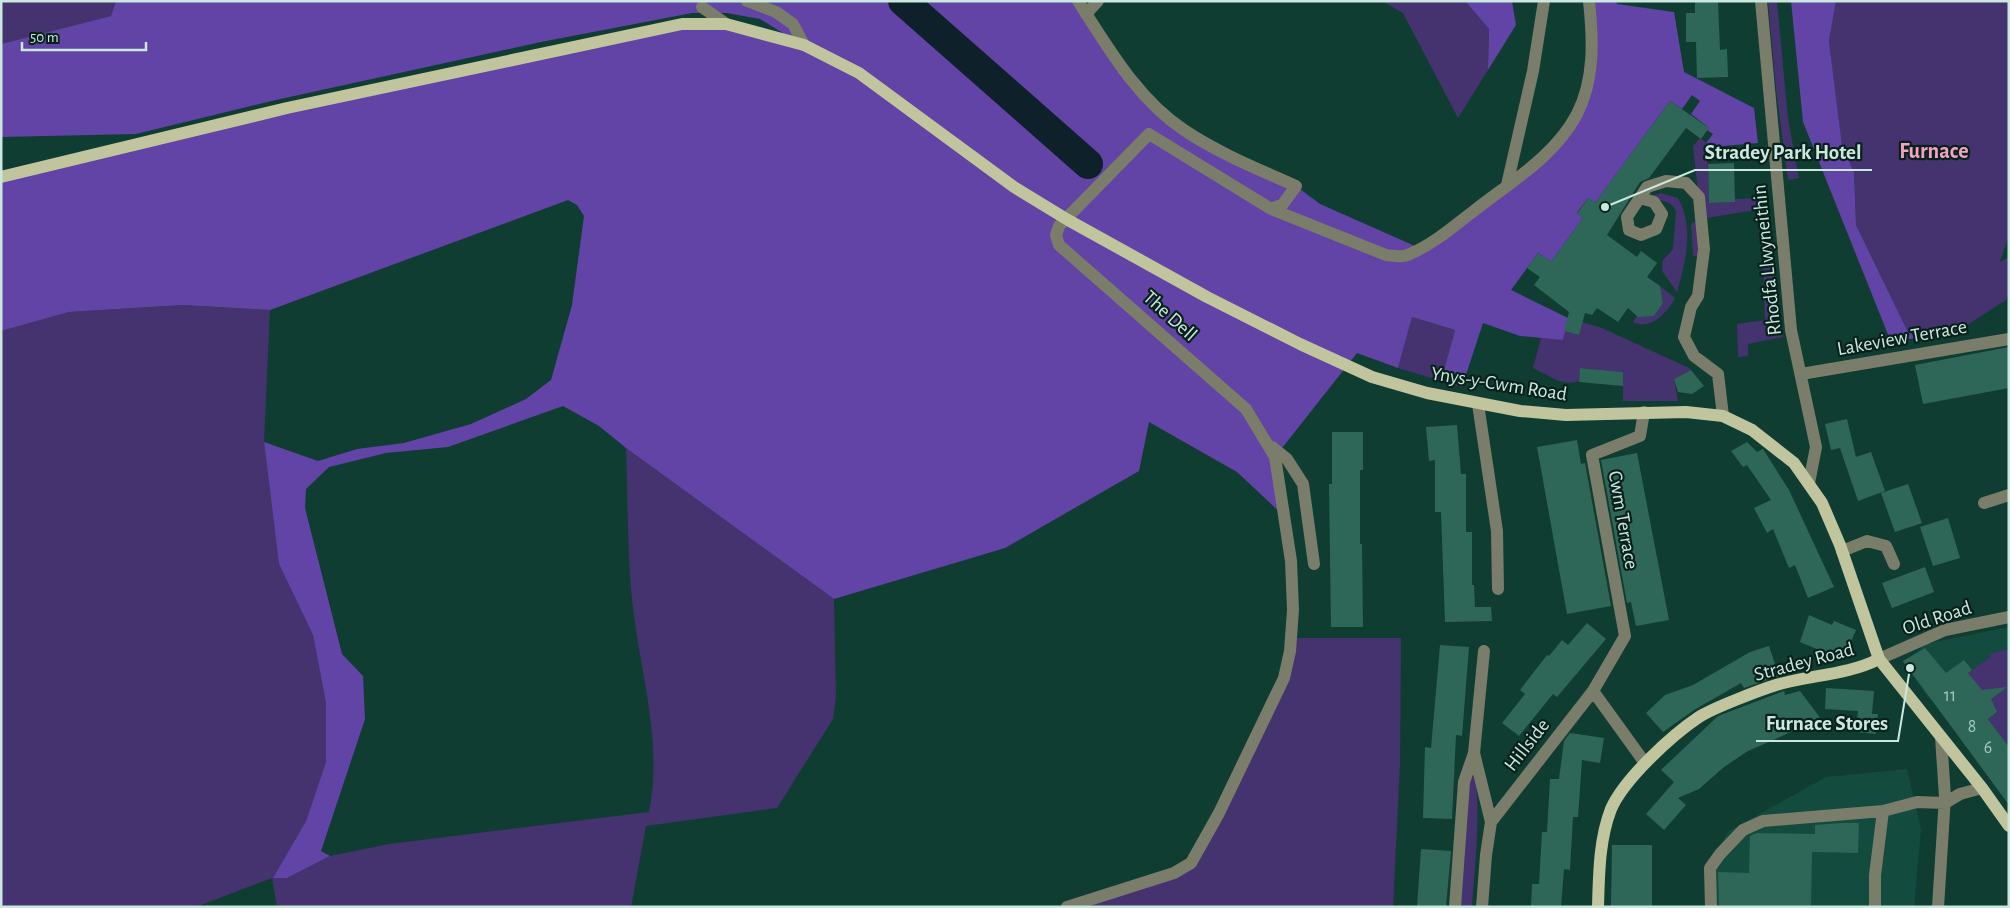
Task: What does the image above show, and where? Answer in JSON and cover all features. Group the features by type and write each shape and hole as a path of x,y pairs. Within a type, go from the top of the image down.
{"main road":[{"name":"Ynys-y-Cwm Road","path":"1,177 287,108 672,26 726,24 804,45 859,74 1014,187 1068,220 1207,297 1320,354 1372,377 1427,393 1478,404 1566,415 1686,412 1723,416 1752,430 1777,447 1794,463 1822,503 1842,551 1879,659 1982,788 2009,826"},
{"name":"Stradey Road","path":"1598,907 1600,850 1611,809 1628,781 1645,763 1700,716 1776,685 1865,666 1879,659"}],"street":[{"path":"747,1 776,12 793,24 804,45"},
{"path":"1078,1 1124,70 1149,101 1176,124 1213,147 1296,186 1283,204 1271,209"},
{"path":"1086,14 1098,1"},
{"path":"1507,185 1533,71 1544,1"},
{"path":"1068,220 1149,134 1271,209 1386,255 1402,257 1412,254 1430,243 1507,185 1550,150 1567,131 1578,112 1592,66 1589,1"},
{"name":"Rhodfa Llwyneithin","path":"1762,1 1791,330 1816,447 1809,483"},
{"path":"702,7 726,24"},
{"path":"1640,198 1647,187 1666,181 1686,183 1699,198 1704,249 1698,296 1691,307 1684,337 1694,356 1718,374 1723,416"},
{"name":"The Dell","path":"1067,907 1174,873 1191,863 1219,813 1284,678 1293,610 1292,562 1275,457 1268,444 1246,409 1059,245 1056,235 1059,226 1068,220"},
{"name":"Lakeview Terrace","path":"1801,374 2009,339"},
{"path":"1478,404 1497,532 1498,589"},
{"name":"Cwm Terrace","path":"1625,636 1592,455 1640,436 1644,412"},
{"name":"The Dell","path":"1268,444 1287,459 1304,484 1314,564"},
{"path":"1984,503 2009,495"},
{"path":"1842,551 1867,541 1886,546 1894,564"},
{"name":"Old Road","path":"1879,659 1945,630 2009,617"},
{"name":"Hillside","path":"1491,822 1593,691 1625,636"},
{"name":"Hillside","path":"1455,907 1464,782 1474,752 1484,651"},
{"path":"1593,691 1645,763"},
{"path":"1938,907 1944,803 1941,737"},
{"name":"Hillside","path":"1474,752 1491,822 1482,907"},
{"path":"1711,907 1710,868 1720,854 1743,830 1763,820 1883,811 1917,802 1944,803 1960,794 1982,788"},
{"path":"1875,907 1875,875 1883,811"}],"shaded area":[{"path":"1,1 116,1 111,16 1,44"},
{"path":"116,1 1078,1 1163,113 1296,186 1320,204 1424,250 1507,187 1580,112 1592,1 1616,1 1617,4 1674,12 1684,72 1754,108 1758,143 1711,147 1706,143 1713,134 1707,130 1709,128 1691,114 1700,101 1692,95 1682,109 1670,101 1595,203 1588,198 1577,213 1583,218 1551,262 1538,253 1511,290 1568,318 1563,340 1520,336 1483,323 1462,387 1441,381 1455,330 1412,317 1398,368 1357,353 1275,457 1285,517 1237,472 1149,422 1139,471 1005,548 834,599 626,448 599,426 563,406 448,447 386,453 329,467 306,489 305,508 342,654 363,676 365,719 321,851 330,856 287,878 273,878 306,821 326,762 326,703 313,635 279,564 264,442 318,461 357,449 404,443 471,424 526,399 551,380 572,305 584,216 577,205 568,200 270,310 183,305 69,312 1,331 1,177 682,24 726,24 801,44 760,19 727,13 692,13 541,42 276,100 136,134 1,137 1,44 111,16"},
{"path":"1382,1 1465,1 1489,29 1488,70 1458,118 1403,13"},
{"path":"1465,1 1512,1 1516,25 1488,70 1489,29"},
{"path":"1768,1 1777,1 1788,119 1799,178 1788,180 1776,89"},
{"path":"1791,1 1836,1 1829,41 1842,145 1854,172 1856,225 1907,330 1916,338 1891,342 1803,122"},
{"path":"1836,1 2009,1 2009,235 2000,262 2009,257 2009,293 2006,300 1958,331 1916,338 1907,330 1856,225 1854,172 1842,145 1829,41"},
{"path":"1700,138 1711,147 1707,149 1709,203 1735,202 1735,199 1768,198 1773,270 1783,337 1748,344 1748,356 1738,357 1737,324 1765,320 1761,209 1701,219 1693,146"},
{"path":"1661,193 1678,198 1686,220 1687,244 1677,292 1662,271 1663,260 1673,249 1676,211 1668,202 1648,202 1648,197"},
{"path":"1701,219 1703,255 1693,256 1691,224"},
{"path":"1660,286 1675,298 1668,309 1663,315 1652,322 1640,324 1633,322 1637,316 1654,316 1663,303"},
{"path":"183,305 270,310 264,442 279,564 313,635 326,703 326,762 306,821 273,878 287,878 330,856 389,844 649,812 653,784 653,756 648,700 631,589 626,448 834,599 836,697 833,719 777,808 646,826 631,907 277,907 272,878 196,907 1,907 1,331 69,312"},
{"path":"1412,317 1455,330 1441,381 1398,368"},
{"path":"1582,322 1602,328 1689,368 1691,370 1674,379 1678,401 1623,401 1623,372 1581,368 1579,381 1567,382 1533,368 1541,338 1564,331 1579,335"},
{"path":"2009,627 2009,648 1990,654 1991,656 1931,701 1903,662 1921,649 1920,645"},
{"path":"1291,638 1401,638 1400,764 1393,907 1067,907 1191,863 1284,678"},
{"path":"2007,649 2009,653 2009,747 1988,719 1997,712 1968,673 1991,656 1989,654"},
{"path":"1907,769 1921,829 1914,907 1706,907 1706,866 1729,831 1826,777"},
{"path":"1472,776 1475,783 1478,816 1472,907 1460,907 1467,783"}],"building":[{"path":"1695,1 1718,1 1720,50 1727,49 1728,77 1697,78 1696,42 1686,42 1686,13 1695,13"},
{"path":"1670,101 1709,128 1701,139 1686,128 1649,178 1640,182 1607,235 1637,257 1641,251 1657,263 1647,277 1660,286 1663,303 1654,316 1638,317 1628,308 1618,322 1597,308 1592,315 1585,313 1579,335 1564,331 1569,312 1534,285 1540,277 1527,268 1538,253 1551,262 1583,218 1577,214 1588,198 1595,203"},
{"path":"1734,163 1735,202 1709,203 1708,164"},
{"path":"2009,347 2009,388 1923,404 1915,365"},
{"path":"1580,368 1623,372 1623,386 1579,382"},
{"path":"1691,370 1704,386 1692,394 1678,392 1674,379"},
{"path":"1847,419 1856,457 1871,452 1885,491 1858,501 1840,448 1831,450 1825,424"},
{"path":"1457,425 1461,474 1466,474 1466,532 1472,532 1472,585 1474,585 1475,607 1491,607 1492,621 1445,622 1441,512 1435,512 1435,460 1429,461 1426,427"},
{"path":"1332,432 1363,432 1363,470 1360,470 1360,544 1362,544 1363,627 1331,627 1329,484 1332,484"},
{"path":"1577,440 1581,464 1585,463 1611,606 1567,614 1537,447"},
{"path":"1747,442 1757,452 1763,449 1789,490 1834,587 1808,598 1795,565 1789,568 1773,529 1767,533 1754,508 1771,500 1747,465 1743,467 1731,451"},
{"path":"1637,453 1669,620 1636,626 1631,602 1627,603 1601,460"},
{"path":"1908,484 1922,523 1895,532 1881,493"},
{"path":"1948,518 1960,558 1933,566 1920,527"},
{"path":"1925,567 1934,592 1892,608 1882,583"},
{"path":"1809,615 1832,625 1834,621 1856,630 1843,660 1800,642"},
{"path":"1587,623 1606,639 1557,697 1553,694 1519,736 1502,723 1525,694 1520,690 1547,655 1549,656 1562,640 1568,645"},
{"path":"1440,645 1469,647 1462,736 1456,735 1452,819 1423,818 1425,747 1431,748"},
{"path":"1769,646 1779,676 1744,688 1741,683 1694,710 1663,732 1646,713 1665,695 1693,685 1750,652"},
{"path":"1925,648 1946,673 1964,660 1972,670 1968,673 1982,690 2007,687 1991,699 1997,712 1988,719 2009,747 2009,805 1903,661"},
{"path":"1826,688 1874,691 1872,714 1878,714 1876,734 1856,732 1858,711 1825,709"},
{"path":"1784,691 1785,695 1800,691 1821,719 1748,751 1724,767 1699,789 1678,798 1686,805 1664,830 1646,814 1674,782 1661,770 1718,716"},
{"path":"1570,733 1604,738 1600,763 1582,760 1578,817 1573,817 1570,870 1564,869 1561,907 1531,907 1532,884 1539,884 1542,832 1547,832 1550,779 1559,779 1564,741"},
{"path":"1859,823 1858,853 1812,852 1811,907 1719,907 1718,872 1749,873 1750,836 1757,833 1815,834 1815,825"},
{"path":"1612,845 1652,845 1652,907 1611,907"},
{"path":"1421,849 1451,851 1446,907 1417,907"}],"waterway":[{"path":"903,1 1088,164"}],"place":[{"name":"Stradey Park Hotel","path":"1605,207"},
{"name":"Furnace Stores","path":"1910,668"}],"district":[{"name":"Furnace","path":"1934,151"}]}
